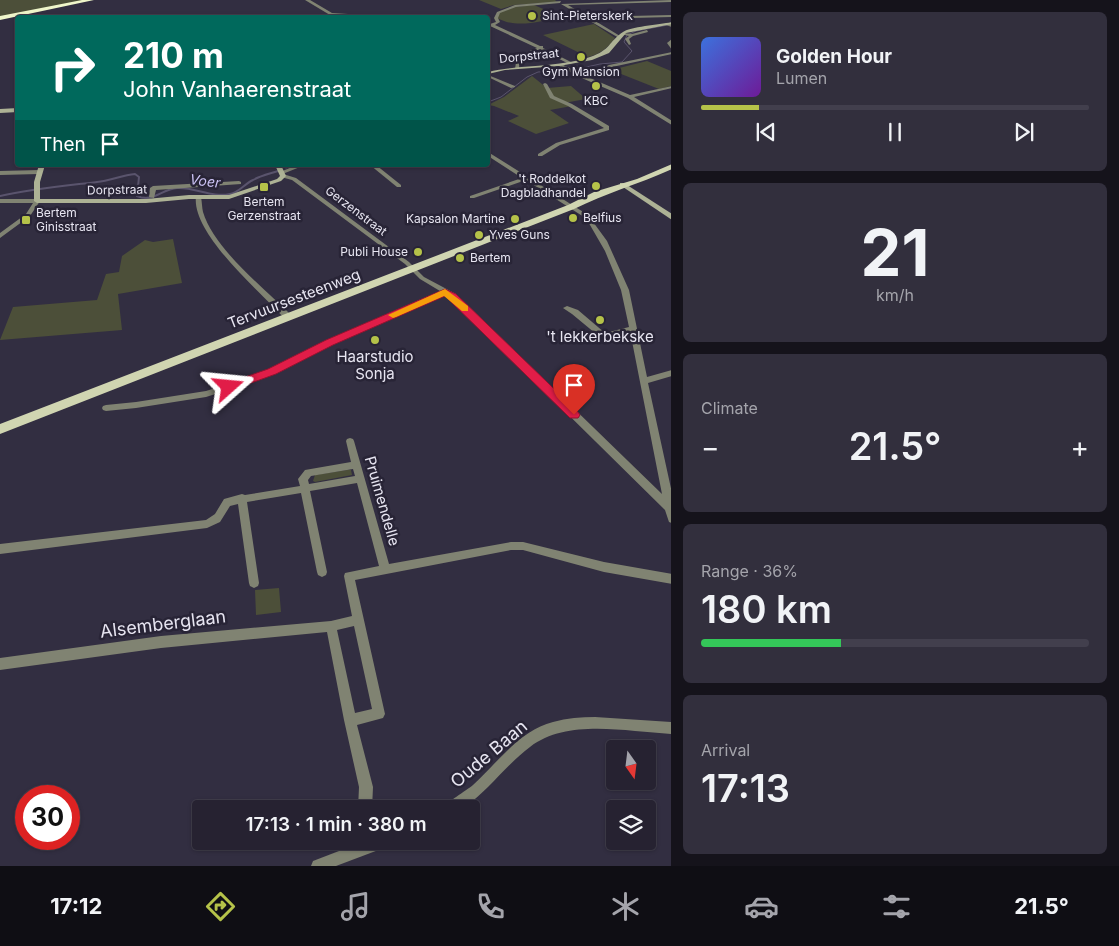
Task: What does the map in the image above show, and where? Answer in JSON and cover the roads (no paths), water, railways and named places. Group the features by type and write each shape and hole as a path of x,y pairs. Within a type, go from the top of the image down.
{"highway":[{"path":"15,15 91,0"},
{"path":"0,18 15,15"}],"main road":[{"name":"Tervuursesteenweg","path":"0,430 571,207 597,194 668,167"}],"street":[{"path":"307,0 331,14 346,14"},
{"path":"317,0 327,5"},
{"path":"490,25 498,22 496,18 498,12 505,9 560,2 671,2"},
{"path":"560,2 588,18 626,35 629,44"},
{"path":"334,9 346,14"},
{"path":"588,18 671,16"},
{"name":"Dorpstraat","path":"490,74 517,68 572,63 603,54 626,35 670,24"},
{"path":"490,25 572,63"},
{"name":"Dorpstraat","path":"626,35 647,32"},
{"path":"586,78 611,66 671,53 669,43 671,41"},
{"path":"517,68 518,57 542,48"},
{"path":"559,65 630,97 671,123"},
{"path":"490,75 513,87"},
{"path":"540,156 558,144 607,129 570,105 552,97 545,84"},
{"path":"630,97 671,87"},
{"path":"0,111 15,110"},
{"path":"490,155 591,222 616,267 625,290 671,516"},
{"path":"279,167 283,174 298,167"},
{"path":"375,167 399,186"},
{"path":"0,173 41,168 37,189 37,202 31,212 0,236"},
{"name":"Dorpstraat","path":"0,202 146,201 233,194 274,182 283,174"},
{"name":"Gerzenstraat","path":"283,174 294,180 412,269"},
{"path":"472,196 527,178"},
{"path":"232,183 233,194"},
{"name":"Dorpstraat","path":"152,197 153,188 239,183"},
{"path":"624,185 671,217"},
{"path":"198,197 198,204 210,234 288,317"},
{"path":"412,269 422,278 453,296 669,507"},
{"path":"106,408 206,394 250,380 330,342 445,292"},
{"path":"567,308 575,312 604,336 633,328"},
{"path":"644,381 671,373"},
{"name":"Pruimendelle","path":"350,441 385,570"},
{"path":"322,572 303,479 308,473 356,465"},
{"path":"0,549 207,524 217,520 224,504 242,498 360,479"},
{"path":"242,498 254,583"},
{"path":"350,720 379,714 349,576 523,546 604,567 671,579"},
{"name":"Alsemberglaan","path":"0,664 160,642 332,626 359,620"},
{"path":"332,626 350,720 366,787 366,800"},
{"name":"Oude Baan","path":"463,800 488,780 526,743 552,728 584,724 671,728"},
{"path":"318,866 358,850"}],"waterway":[{"name":"Voer","path":"490,101 501,97 527,77 538,72 573,70 600,64 622,62 632,51 624,42 627,35 636,31 668,25"},
{"name":"Voer","path":"0,196 102,181 135,174 139,177 137,196 143,198 153,197 177,188 223,195 233,193 256,179 278,171"}],"place":[{"name":"Sint-Pieterskerk","path":"532,16"},
{"name":"Gym Mansion","path":"581,57"},
{"name":"KBC","path":"596,86"},
{"name":"'t Roddelkot Dagbladhandel","path":"596,186"},
{"name":"Bertem Gerzenstraat","path":"264,187"},
{"name":"Belfius","path":"573,218"},
{"name":"Kapsalon Martine","path":"515,219"},
{"name":"Bertem Ginisstraat","path":"26,220"},
{"name":"Yves Guns","path":"479,235"},
{"name":"Publi House","path":"418,252"},
{"name":"Bertem","path":"460,258"},
{"name":"'t lekkerbekske","path":"600,320"},
{"name":"Haarstudio Sonja","path":"375,340"}]}
